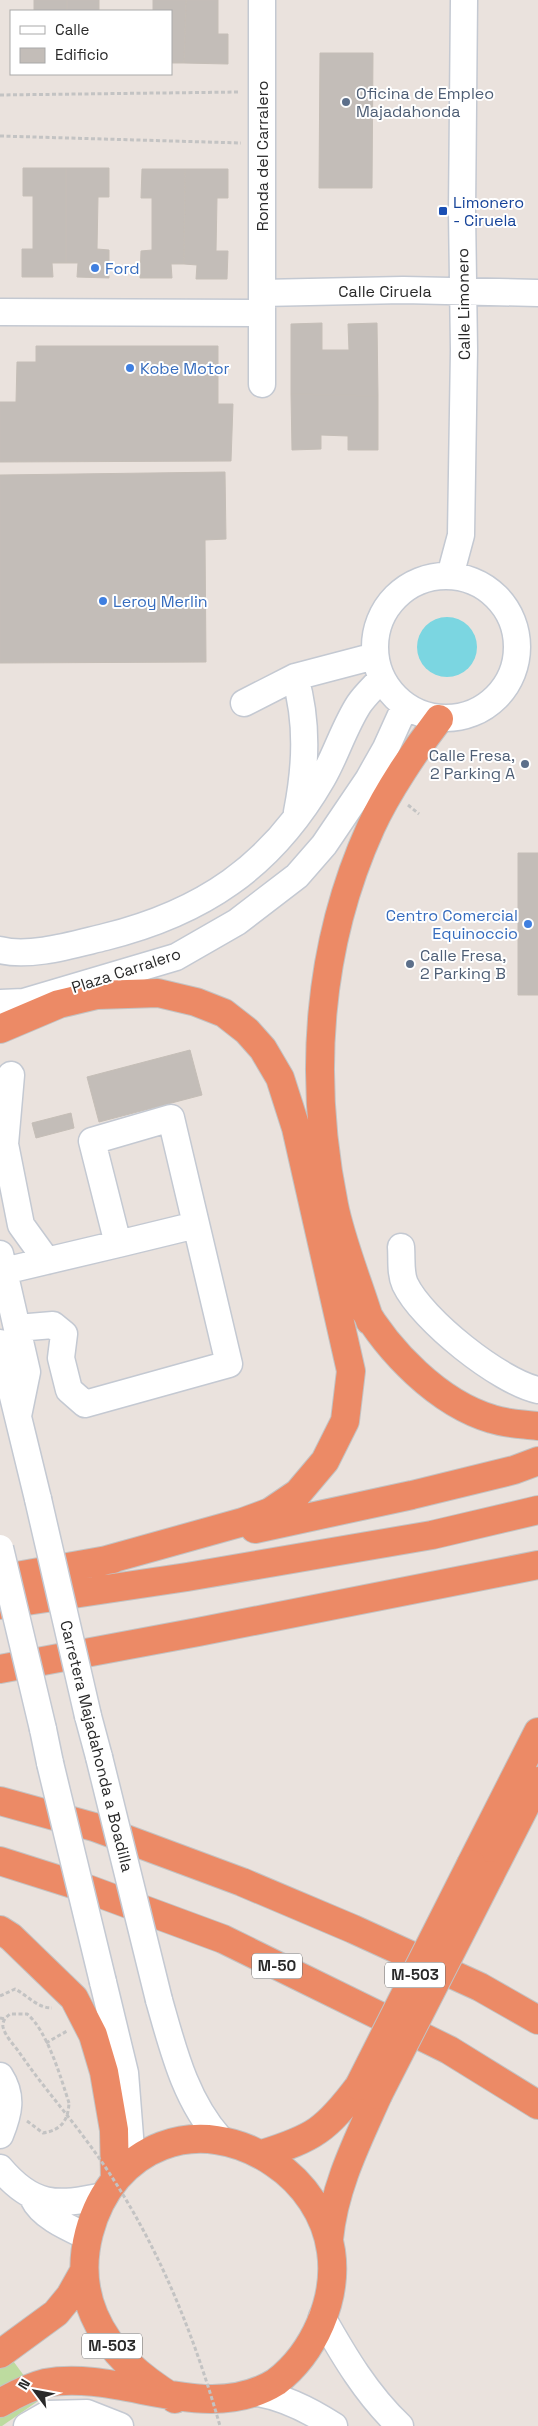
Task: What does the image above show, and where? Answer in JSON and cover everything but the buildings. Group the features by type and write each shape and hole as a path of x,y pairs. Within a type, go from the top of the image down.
{"highway":[{"path":"370,1321 334,1206 320,1109 320,1025 329,961 342,902 357,862 371,826 418,746 439,718"},
{"path":"0,1029 59,1004 97,995 158,993 196,1002 224,1013 248,1031 263,1049 280,1078 296,1128 311,1186 351,1371 345,1421 325,1461 298,1493 270,1512 243,1522 96,1563"},
{"path":"12,1003 59,1004"},
{"path":"311,1186 345,1277 370,1321 386,1342 412,1370 466,1408 492,1419 538,1426"},
{"path":"0,1579 96,1563 412,1495 514,1470 538,1461"},
{"path":"0,1605 187,1577 432,1535 538,1510"},
{"path":"0,1669 198,1632 538,1564"},
{"name":"M-503","path":"0,2403 16,2393 46,2383 84,2383 174,2399 218,2403 258,2393 276,2381 294,2364 311,2341 322,2317 332,2277 329,2240 332,2213 368,2091 480,1870 538,1732"},
{"name":"M-503","path":"480,1870 538,1781"},
{"path":"0,1801 94,1827 250,1885 353,1929 480,1987 538,2020"},
{"name":"M-50","path":"0,1860 85,1888 224,1940 449,2050 538,2105"},
{"path":"0,1930 11,1937 74,1998 93,2035 104,2072 114,2130 117,2179"},
{"name":"M-503","path":"262,2154 290,2145 316,2133 368,2091"},
{"name":"M-503","path":"174,2399 131,2368 114,2350 94,2316 87,2294 84,2271 88,2237 93,2218 117,2179 152,2149 196,2138 220,2139 262,2154 299,2183 316,2209 329,2240"},
{"name":"M-503","path":"0,2354 56,2313 70,2296 84,2271"}],"street":[{"name":"Ronda del Carralero","path":"262,0 262,384"},
{"name":"Calle Limonero","path":"450,576 461,535 464,0"},
{"name":"Calle Ciruela","path":"262,303 404,290 538,293"},
{"path":"0,312 262,303"},
{"path":"450,576 471,580 490,590 505,605 528,645 503,691 486,707 464,717 439,718 421,714 405,706 392,693 379,667 376,636 380,623 394,599 410,586 429,578 450,576"},
{"path":"244,703 295,677 379,667"},
{"path":"0,950 11,953 67,946 140,928 194,906 236,880 274,847 323,779 379,667"},
{"path":"295,677 302,702 305,730 302,783 295,820"},
{"name":"Plaza Carralero","path":"12,1003 176,957 237,922 297,876 324,845 368,780 386,748 405,706"},
{"path":"11,1075 5,1144 21,1226 47,1260"},
{"path":"9,1336 53,1325 64,1334 62,1358 69,1390 85,1404 229,1364 171,1118 92,1141 118,1244"},
{"path":"2,1262 47,1260 196,1225"},
{"path":"402,1247 402,1276 406,1286 442,1330 487,1365 510,1379 538,1390"},
{"name":"Carretera Majadahonda a Boadilla","path":"2,1262 18,1416 88,1716 159,2000 175,2056 195,2107 220,2139"},
{"path":"0,1548 125,2073 117,2179 66,2202 33,2198"},
{"path":"0,2076 8,2088 10,2103 0,2134"},
{"path":"0,2168 12,2182 33,2198 38,2207 70,2229 88,2237"},
{"path":"322,2317 355,2372 400,2426"},
{"path":"258,2393 274,2396 298,2406 334,2426"},
{"path":"27,2426 48,2414 87,2413 120,2426"}],"path":[{"path":"0,95 262,92"},
{"path":"0,136 262,143"},
{"path":"0,1996 15,1989 27,1999 44,2008 53,2008 57,2014"},
{"path":"22,2116 43,2132 52,2131 65,2122 69,2103 46,2043 27,2014 10,2014 5,2019 4,2027 8,2036 36,2077 104,2164 158,2258 186,2321 220,2426"},
{"path":"0,2018 5,2019"},
{"path":"66,2025 71,2036"},
{"path":"46,2043 66,2031"}],"green space":[{"path":"0,2343 41,2399 2,2426 0,2426"}],"water":[{"path":"447,617 463,622 468,626 472,631 477,647 472,663 468,668 463,672 447,677 431,672 426,668 422,663 417,647 422,631 426,626 431,622"}],"place":[{"name":"Oficina de Empleo Majadahonda","path":"346,102"},
{"name":"Limonero - Ciruela","path":"443,211"},
{"name":"Ford","path":"95,268"},
{"name":"Kobe Motor","path":"130,368"},
{"name":"Leroy Merlin","path":"103,601"},
{"name":"Calle Fresa, 2 Parking A","path":"525,764"},
{"name":"Centro Comercial Equinoccio","path":"528,924"},
{"name":"Calle Fresa, 2 Parking B","path":"410,964"}]}
